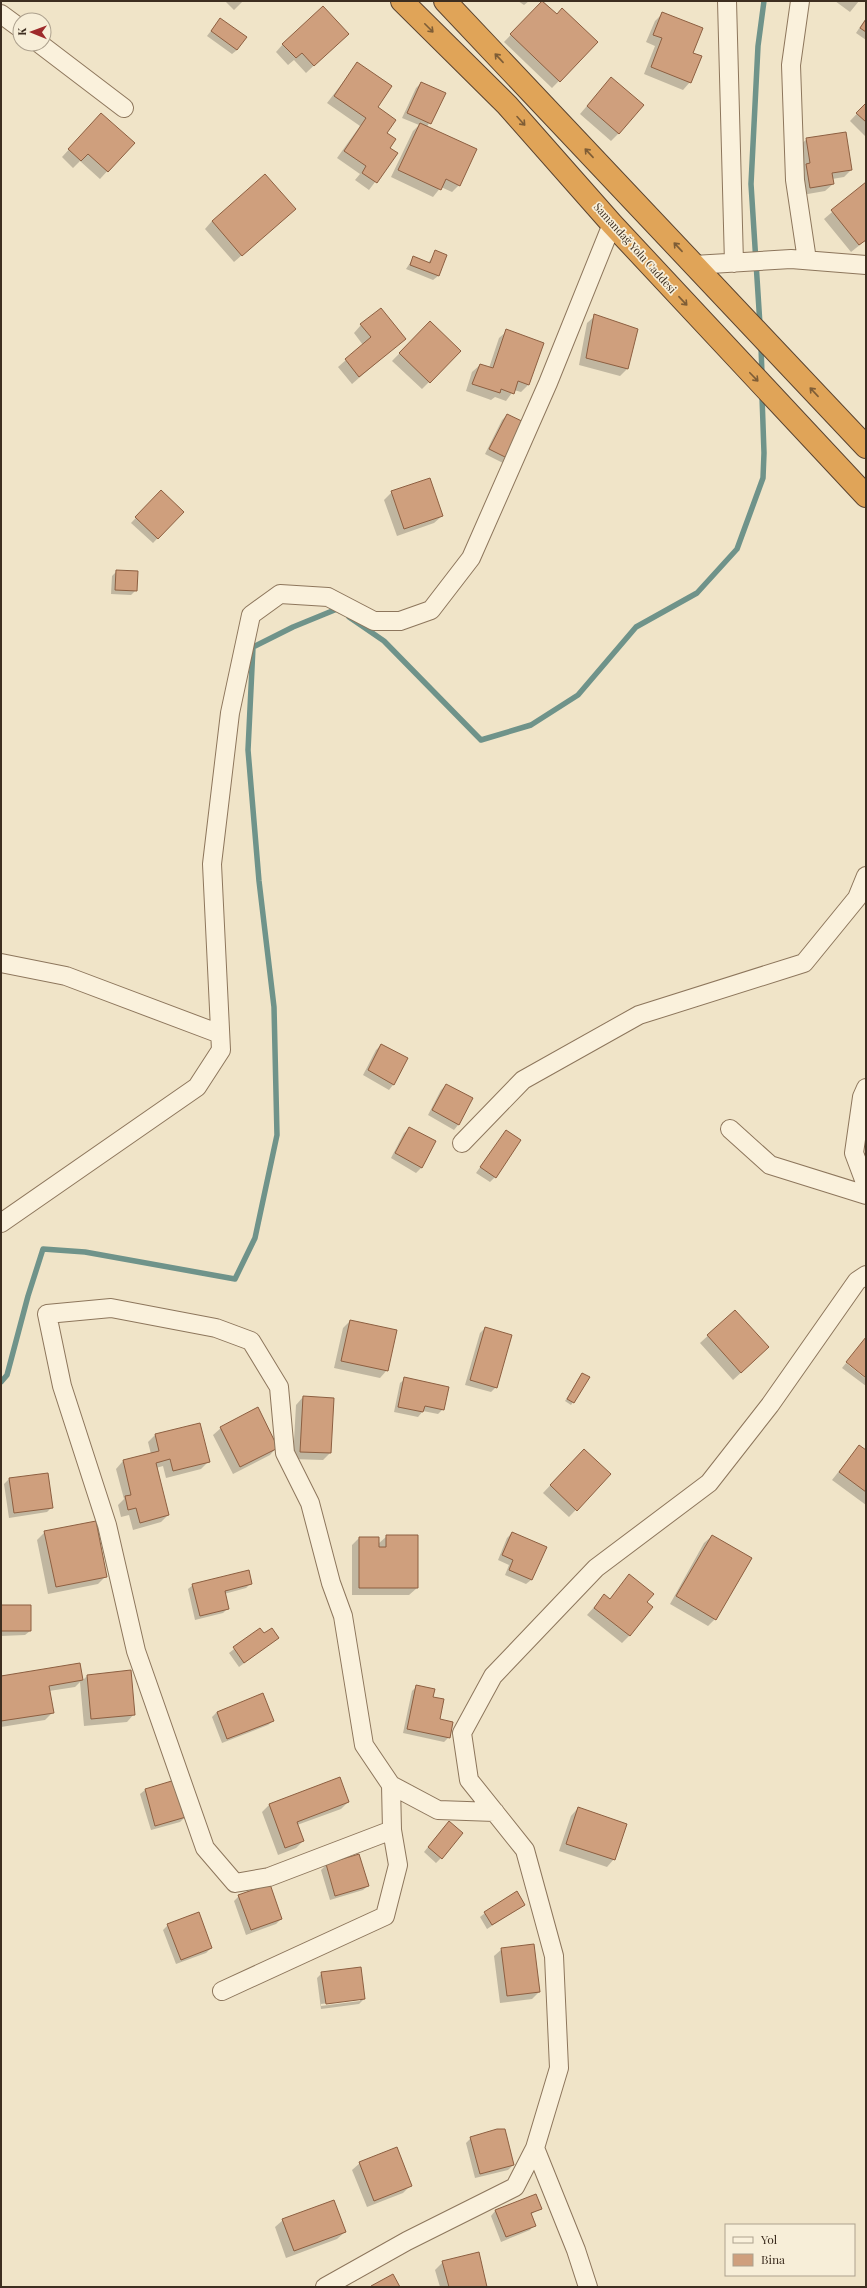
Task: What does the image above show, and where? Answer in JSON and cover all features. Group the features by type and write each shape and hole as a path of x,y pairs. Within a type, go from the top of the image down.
{"highway":[{"name":"Samandağ Yolu Caddesi","path":"402,1 507,105 612,224 859,488"},
{"path":"449,2 866,447"}],"street":[{"path":"727,1 739,262"},
{"path":"800,1 790,65 795,180 807,260"},
{"path":"1,14 12,22"},
{"path":"50,52 124,108"},
{"path":"1,1222 197,1087 221,1050 212,864 230,714 252,615 280,594 328,597 374,621 400,621 431,610 471,558 548,383 612,224"},
{"path":"694,265 777,260 807,260 866,265"},
{"path":"462,1143 523,1080 639,1015 804,963 857,898 866,876"},
{"path":"1,963 66,976 220,1034"},
{"path":"866,1088 862,1097 854,1153 866,1185"},
{"path":"730,1129 770,1165 866,1195"},
{"path":"325,2287 407,2240 516,2187 534,2148 559,2068 554,1956 525,1850 469,1780 462,1733 493,1676 596,1568 709,1483 770,1405 857,1280 866,1276"},
{"path":"392,1830 269,1877 235,1884 205,1848 136,1651 107,1526 62,1386 47,1314 111,1308 216,1328 251,1341 279,1387 285,1453 310,1503 331,1582 343,1616 364,1745 391,1785 438,1810 495,1812"},
{"path":"222,1991 385,1916 398,1865 392,1830 391,1785"},
{"path":"534,2148 576,2250 588,2287"}],"building":[{"path":"542,1 557,14 562,8 598,42 560,82 510,34"},
{"path":"323,6 349,34 314,66 302,53 296,58 282,44"},
{"path":"662,12 703,28 693,53 702,56 691,83 651,67 662,38 653,35"},
{"path":"220,18 247,37 237,50 211,31"},
{"path":"866,19 866,32 860,28"},
{"path":"357,62 392,86 378,107 396,120 387,133 396,139 390,148 398,153 377,183 362,173 366,166 344,151 366,118 334,96"},
{"path":"611,77 644,105 619,134 587,106"},
{"path":"421,82 446,93 431,124 407,113"},
{"path":"866,103 866,122 856,113"},
{"path":"101,113 135,143 108,172 88,154 81,161 68,149"},
{"path":"420,123 477,149 460,186 446,179 441,190 398,170"},
{"path":"846,132 852,170 832,173 834,184 810,188 806,164 810,163 806,138"},
{"path":"265,174 296,209 242,256 212,221"},
{"path":"866,182 866,240 859,245 831,210"},
{"path":"435,250 447,255 439,276 410,265 413,256 430,263"},
{"path":"381,308 406,339 359,377 345,359 371,337 360,324"},
{"path":"594,314 638,329 628,369 586,358"},
{"path":"430,321 461,351 430,383 399,353"},
{"path":"506,329 544,343 529,385 518,381 514,394 501,389 500,393 472,384 480,364 493,368"},
{"path":"507,414 528,424 511,460 489,449"},
{"path":"430,478 443,516 404,529 391,491"},
{"path":"161,490 184,512 158,539 135,517"},
{"path":"116,570 138,571 137,591 115,590"},
{"path":"381,1044 408,1058 394,1085 368,1070"},
{"path":"446,1084 473,1098 459,1125 432,1110"},
{"path":"409,1127 436,1141 422,1168 395,1153"},
{"path":"506,1130 521,1140 496,1178 480,1167"},
{"path":"735,1310 769,1347 741,1373 707,1335"},
{"path":"350,1320 397,1330 388,1371 341,1361"},
{"path":"485,1327 512,1335 497,1388 470,1380"},
{"path":"866,1337 866,1378 846,1362"},
{"path":"582,1373 590,1377 574,1403 567,1399"},
{"path":"404,1377 449,1387 444,1410 425,1406 423,1412 398,1407"},
{"path":"303,1396 334,1398 331,1453 300,1452"},
{"path":"258,1407 278,1448 240,1467 220,1427"},
{"path":"200,1423 210,1462 173,1471 170,1459 156,1463 169,1515 140,1523 136,1508 128,1510 125,1496 131,1495 123,1460 159,1451 155,1434"},
{"path":"859,1445 866,1450 866,1492 839,1472"},
{"path":"584,1449 611,1474 577,1511 550,1485"},
{"path":"48,1473 53,1508 14,1513 9,1478"},
{"path":"96,1521 107,1577 56,1587 44,1531"},
{"path":"512,1532 547,1547 532,1580 509,1570 513,1560 502,1555"},
{"path":"386,1535 418,1535 418,1588 359,1588 359,1537 379,1537 379,1547 386,1547"},
{"path":"712,1535 752,1558 716,1620 676,1596"},
{"path":"249,1570 252,1584 225,1591 229,1609 200,1616 192,1584"},
{"path":"629,1574 654,1594 647,1602 653,1607 630,1636 594,1608 604,1594 610,1599"},
{"path":"1,1605 31,1605 31,1631 1,1631"},
{"path":"260,1628 264,1633 272,1628 279,1638 244,1663 233,1647"},
{"path":"80,1663 83,1680 49,1686 54,1713 1,1721 1,1676"},
{"path":"131,1670 135,1715 91,1719 87,1675"},
{"path":"416,1685 435,1689 433,1697 444,1699 440,1719 453,1722 450,1738 407,1729"},
{"path":"263,1693 274,1721 227,1739 217,1712"},
{"path":"340,1777 349,1802 297,1822 304,1841 285,1848 269,1804"},
{"path":"175,1780 186,1817 155,1826 145,1789"},
{"path":"578,1807 627,1824 615,1860 566,1844"},
{"path":"449,1821 463,1833 442,1859 428,1847"},
{"path":"359,1854 369,1886 335,1896 326,1864"},
{"path":"270,1884 282,1919 251,1930 238,1895"},
{"path":"517,1891 525,1905 492,1925 484,1912"},
{"path":"199,1912 212,1948 181,1960 167,1924"},
{"path":"534,1944 540,1992 507,1996 501,1948"},
{"path":"361,1967 365,1999 326,2004 321,1972"},
{"path":"497,2129 505,2129 514,2165 480,2174 470,2137"},
{"path":"397,2147 412,2186 374,2201 359,2162"},
{"path":"536,2194 542,2209 531,2213 536,2226 506,2237 495,2210"},
{"path":"334,2200 346,2232 294,2251 282,2219"},
{"path":"479,2252 487,2287 449,2287 442,2261"},
{"path":"393,2274 400,2287 371,2286"}],"waterway":[{"path":"760,325 751,184 758,46 764,1"},
{"path":"761,346 762,375"},
{"path":"349,617 384,641 481,740 531,725 578,695 636,627 697,593 737,549 763,478 764,453 762,396"},
{"path":"1,1382 7,1375 28,1296 43,1249 85,1252 235,1279 255,1238 277,1135 274,1007 259,881 248,750 253,647 293,627 337,609 340,611"}]}
